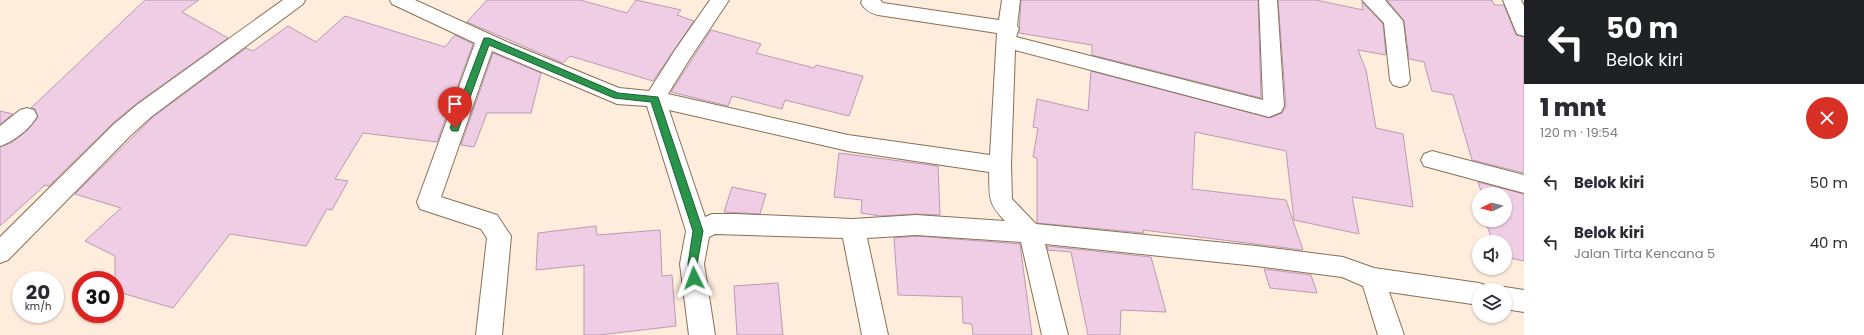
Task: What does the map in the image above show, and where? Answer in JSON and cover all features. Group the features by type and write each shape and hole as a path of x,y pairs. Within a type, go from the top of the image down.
{"street":[{"path":"0,253 122,130 145,110 296,0"},
{"path":"399,0 486,40 617,96 655,99 848,143 1000,165"},
{"path":"702,335 692,264 698,231 655,99 682,55 720,0"},
{"path":"871,0 870,3 878,9 1008,34 1269,110 1274,106 1268,0"},
{"path":"1011,0 1000,165 1001,202 1030,233 1055,335"},
{"path":"1371,0 1376,2 1393,21 1400,80"},
{"path":"1512,0 1524,29"},
{"path":"486,40 428,202 489,222 499,236 488,335"},
{"path":"0,138 27,116"},
{"path":"1432,160 1524,184"},
{"path":"698,231 712,224 853,229 916,226 1030,233 1256,256 1343,267 1373,279 1472,293"},
{"path":"853,229 876,335"},
{"path":"1373,279 1391,335"},
{"path":"1512,299 1524,301"}],"building":[{"path":"145,0 199,0 182,12 228,38 137,103 113,123 49,186 45,185 0,226 0,147 11,143 27,131 38,117 35,109 31,108"},
{"path":"487,0 580,0 627,13 636,0 681,10 677,15 694,21 653,81 570,56 563,63 467,22"},
{"path":"1021,0 1258,0 1261,98 1092,55 1092,45 1019,33"},
{"path":"1278,0 1316,0 1363,10 1362,2 1383,24 1386,55 1358,50 1366,70 1376,128 1403,134 1413,207 1352,197 1359,234 1294,220 1286,151 1195,132 1192,189 1286,200 1303,250 1143,230 1144,233 1037,223 1037,158 1033,157 1038,128 1033,127 1037,99 1088,111 1091,71 1270,118 1282,113 1286,106"},
{"path":"1387,0 1492,0 1494,5 1504,5 1516,35 1524,37 1524,173 1472,160 1453,95 1432,91 1424,62 1409,59 1404,21"},
{"path":"345,16 445,47 455,35 473,44 437,142 363,133 335,179 348,181 332,210 327,209 306,246 230,234 173,308 124,294 124,271 115,271 115,256 85,241 121,208 75,194 153,117 246,48 253,51 288,26 316,42"},
{"path":"711,30 761,44 756,53 814,68 816,65 863,76 849,116 785,100 782,109 732,96 728,106 671,92"},
{"path":"493,53 541,73 531,113 487,113 474,147 461,145"},
{"path":"0,111 13,114 0,124"},
{"path":"839,153 938,166 940,215 916,214 880,216 861,213 862,200 834,197"},
{"path":"1478,182 1497,187 1480,187"},
{"path":"732,187 766,194 760,214 724,212"},
{"path":"1512,191 1524,194 1524,261 1512,258 1512,235 1490,235 1488,227 1512,227"},
{"path":"596,226 597,235 660,230 662,276 672,275 676,326 599,335 584,335 584,265 536,270 538,233"},
{"path":"916,236 1020,244 1032,335 973,335 972,324 963,323 962,297 898,295 894,238"},
{"path":"1047,246 1151,257 1166,312 1121,310 1120,335 1088,335 1071,252 1048,250"},
{"path":"1264,269 1311,275 1317,293 1270,288"},
{"path":"778,283 783,335 737,335 734,286"}],"route":[{"path":"455,128 486,40 617,96 655,99 698,231 692,264 694,278"}]}
